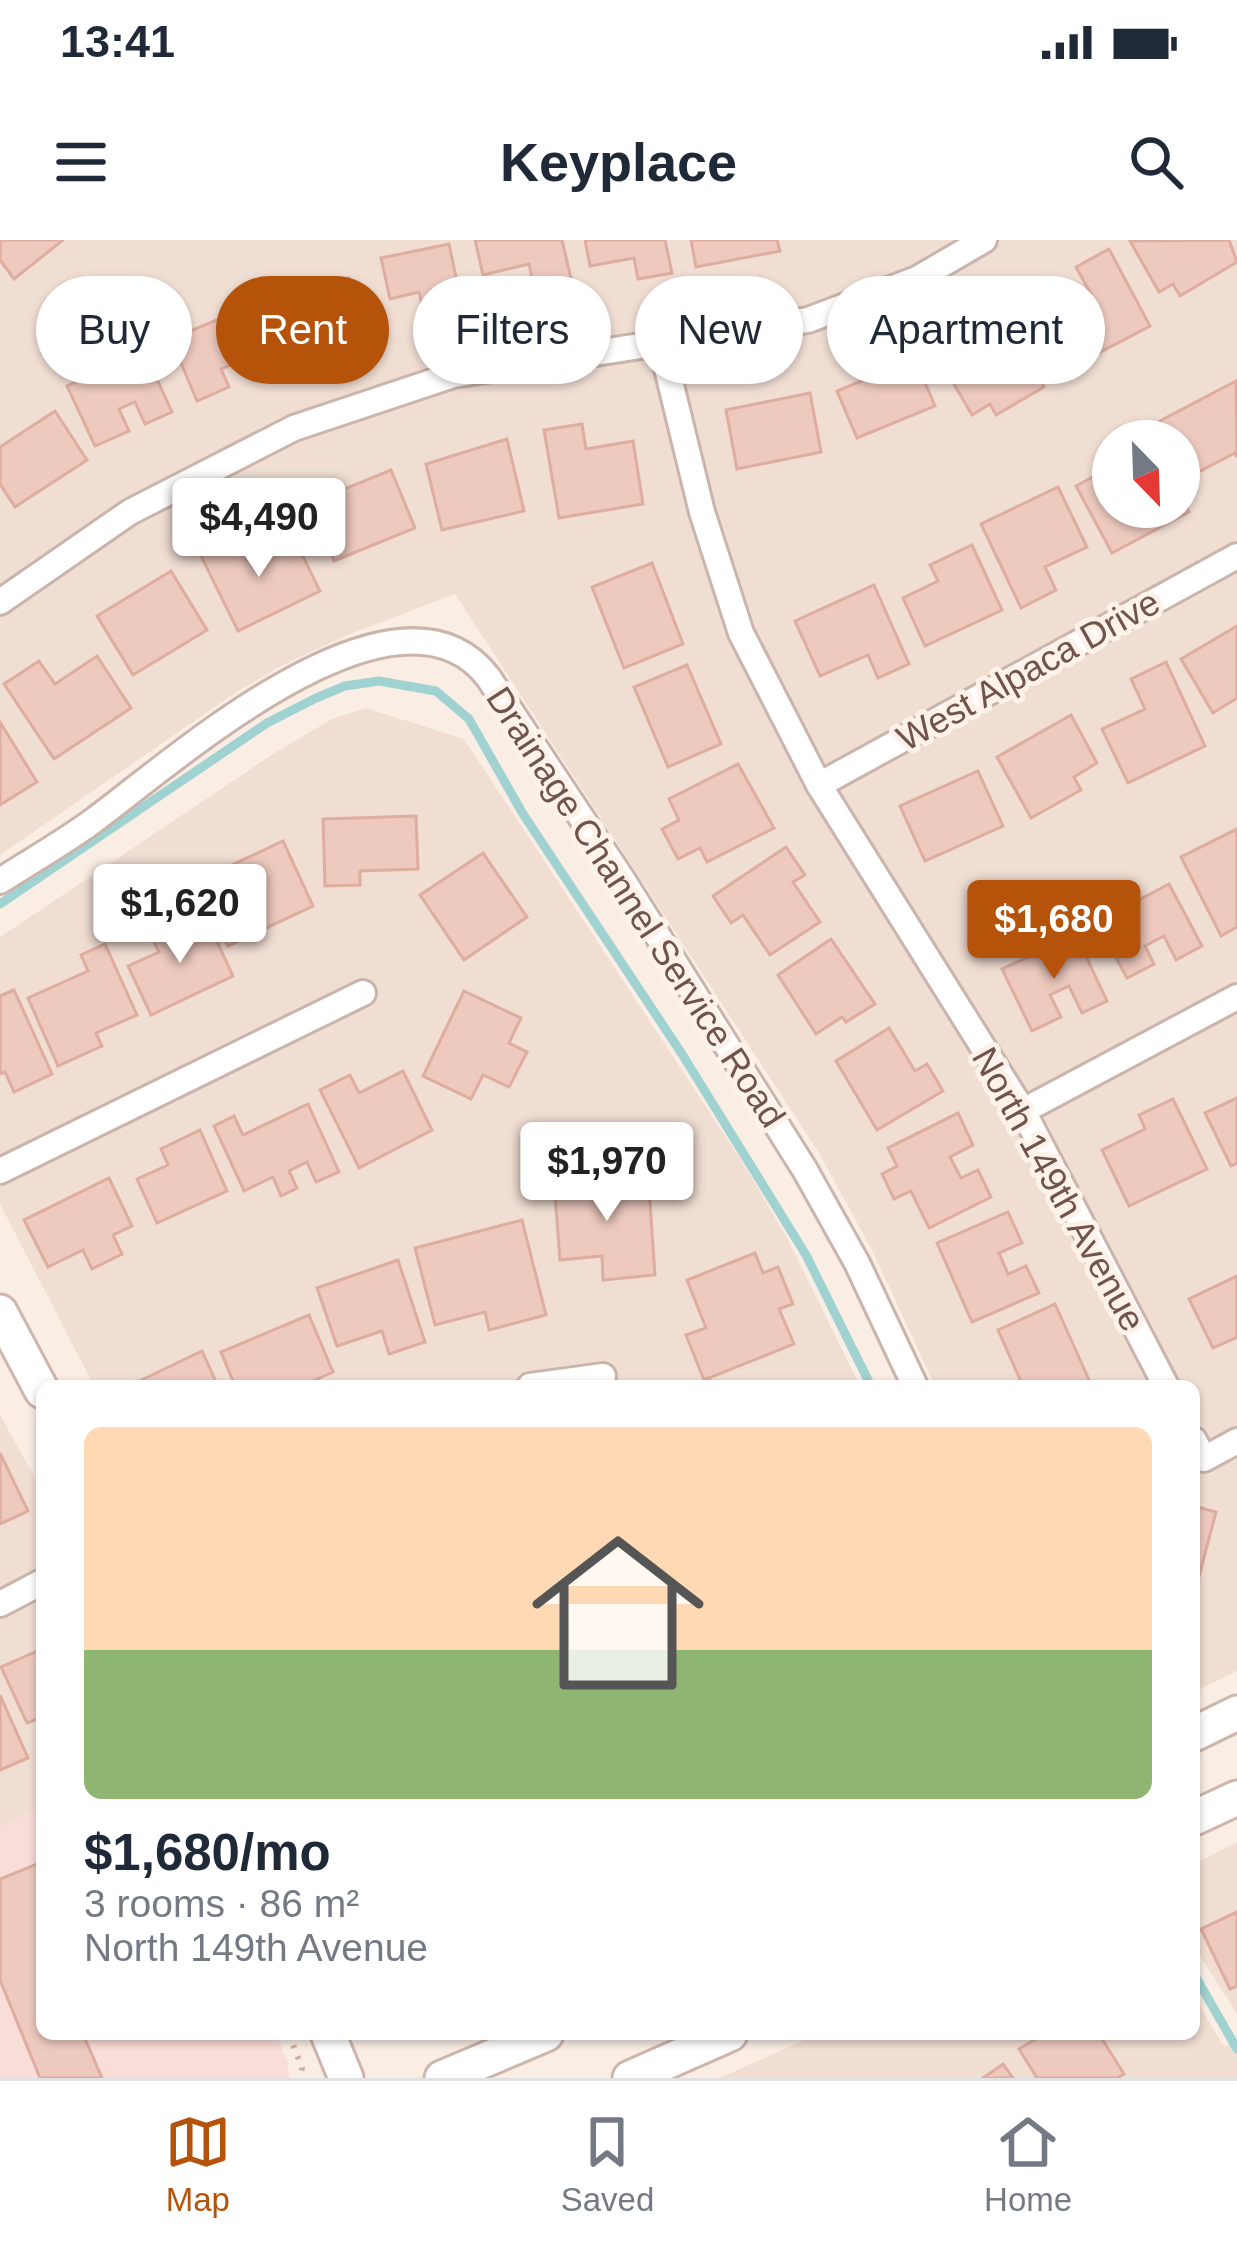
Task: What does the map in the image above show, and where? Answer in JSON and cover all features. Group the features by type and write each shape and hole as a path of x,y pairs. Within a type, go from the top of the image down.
{"main road":[{"path":"0,1312 36,1380"},
{"path":"1200,1731 1237,1713"},
{"path":"1200,1815 1237,1798"},
{"path":"330,2040 346,2078"},
{"path":"442,2078 532,2040"},
{"path":"630,2078 716,2040"}],"street":[{"path":"803,321 916,279 984,240"},
{"path":"0,602 130,512 294,428 453,375 635,344"},
{"name":"North 149th Avenue","path":"671,384 702,512 741,633 819,785 1023,1111 1163,1380"},
{"name":"West Alpaca Drive","path":"819,785 1237,556"},
{"name":"Drainage Channel Service Road","path":"0,880 90,824 198,741 308,671 370,646 427,642 460,652 488,677 806,1170 912,1380"},
{"path":"0,1172 363,992"},
{"path":"1023,1111 1237,997"},
{"path":"574,1380 603,1376"},
{"path":"1200,1450 1237,1441"},
{"path":"0,1604 36,1585"}],"path":[{"path":"291,2040 301,2078"}],"shaded area":[{"path":"0,240 1237,240 1237,1671 1200,1689 1200,1380 932,1380 874,1254 819,1153 455,594 287,663 238,691 0,855"},
{"path":"366,708 464,739 743,1163 787,1238 857,1380 91,1380 0,1204 0,937 332,719"},
{"path":"0,1415 36,1479 36,1810 0,1828"},
{"path":"36,1810 36,2040 278,2040 289,2078 0,2078 0,1828"},
{"path":"1237,1842 1237,2014 1200,1955 1200,1861"},
{"path":"1200,2005 1224,2047 1237,2039 1237,2078 720,2078 804,2040 1200,2040"}],"building":[{"path":"0,240 63,240 14,279 0,260"},
{"path":"475,240 562,240 570,276 532,276 529,264 483,275"},
{"path":"585,240 665,240 672,273 637,276 634,258 590,266"},
{"path":"691,240 777,240 780,251 696,267"},
{"path":"1229,240 1237,262 1180,296 1173,284 1159,292 1130,241"},
{"path":"449,244 456,276 413,276 413,293 390,299 389,276 385,276 381,258"},
{"path":"1109,249 1150,326 1105,350 1105,276 1081,276 1076,267"},
{"path":"216,320 216,384 229,387 197,401 190,384 192,330"},
{"path":"1236,381 1237,457 1235,453 1200,471 1200,420 1162,420"},
{"path":"159,384 172,412 145,424 135,402 119,409 129,431 95,446 67,386"},
{"path":"854,384 926,384 935,406 857,438 837,391"},
{"path":"954,384 1044,387 996,415 990,404 972,415"},
{"path":"810,393 821,452 737,469 726,410"},
{"path":"55,411 87,460 15,507 0,484 0,447"},
{"path":"582,424 586,449 633,441 643,504 559,518 544,430"},
{"path":"507,439 524,511 442,530 426,464"},
{"path":"391,470 415,528 334,561 310,503"},
{"path":"1092,477 1092,516 1076,486"},
{"path":"1058,487 1087,547 1045,567 1056,590 1021,608 981,524"},
{"path":"1099,528 1159,528 1112,553"},
{"path":"293,536 320,591 238,631 200,554 236,537 247,559"},
{"path":"972,545 1002,610 925,646 903,598 938,581 930,565"},
{"path":"652,563 683,644 624,668 592,587"},
{"path":"171,571 207,630 133,675 97,616"},
{"path":"874,585 909,664 878,678 868,655 820,676 795,621"},
{"path":"1237,626 1237,698 1213,713 1181,659"},
{"path":"97,656 131,708 54,759 4,684 39,661 55,684"},
{"path":"1166,662 1205,746 1128,783 1102,729 1145,709 1131,679"},
{"path":"687,665 721,744 668,767 634,687"},
{"path":"1071,715 1097,763 1074,777 1081,790 1031,818 997,757"},
{"path":"0,722 37,782 0,805"},
{"path":"738,764 774,828 707,862 700,848 678,859 662,829 679,820 669,799"},
{"path":"978,771 1003,826 925,861 900,806"},
{"path":"416,816 418,869 360,871 360,885 325,886 323,819"},
{"path":"1237,829 1237,927 1221,936 1181,857"},
{"path":"283,841 313,906 228,946 198,881"},
{"path":"786,847 805,875 793,882 820,922 770,955 743,915 731,923 713,896"},
{"path":"483,853 527,917 464,960 420,895"},
{"path":"1169,884 1202,946 1176,960 1164,936 1145,946 1154,964 1127,978 1097,922"},
{"path":"180,920 187,935 209,924 233,976 151,1015 128,966 159,952 150,934"},
{"path":"1076,935 1107,1001 1082,1013 1069,986 1050,995 1061,1017 1032,1031 1002,969"},
{"path":"831,939 875,1004 816,1034 778,975"},
{"path":"105,944 137,1015 96,1033 102,1046 58,1066 28,998 88,971 81,955"},
{"path":"14,990 52,1074 14,1092 5,1072 0,1074 0,996"},
{"path":"464,991 521,1018 509,1043 527,1052 509,1087 483,1075 471,1099 423,1076"},
{"path":"889,1028 915,1071 927,1064 943,1091 877,1130 836,1061"},
{"path":"403,1071 432,1130 359,1168 320,1090 350,1075 359,1093"},
{"path":"1237,1098 1237,1163 1231,1166 1205,1113"},
{"path":"1173,1099 1207,1169 1129,1206 1102,1150 1145,1129 1139,1115"},
{"path":"308,1104 339,1172 316,1182 307,1162 289,1171 297,1188 281,1196 273,1177 244,1191 214,1126 234,1116 243,1135"},
{"path":"958,1113 973,1145 950,1157 961,1178 978,1170 991,1197 929,1228 911,1191 894,1199 882,1174 897,1166 888,1148"},
{"path":"200,1130 227,1191 157,1223 137,1179 168,1165 161,1149"},
{"path":"648,1175 655,1275 603,1280 602,1256 560,1260 554,1182"},
{"path":"109,1178 132,1226 113,1235 122,1254 92,1269 83,1250 48,1267 24,1220"},
{"path":"1008,1212 1022,1243 999,1253 1008,1274 1026,1266 1039,1293 972,1322 937,1243"},
{"path":"522,1220 546,1315 489,1330 485,1312 435,1325 415,1248"},
{"path":"755,1253 763,1273 778,1267 793,1304 779,1309 794,1344 704,1380 686,1335 706,1328 687,1280"},
{"path":"398,1260 425,1342 389,1354 382,1331 337,1346 317,1288"},
{"path":"1237,1276 1237,1337 1213,1348 1189,1299"},
{"path":"1055,1304 1089,1380 1020,1380 998,1330"},
{"path":"309,1315 333,1372 315,1380 233,1380 221,1352"},
{"path":"202,1351 215,1380 142,1380"},
{"path":"0,1453 28,1511 0,1524"},
{"path":"1200,1508 1216,1512 1200,1573"},
{"path":"36,1652 36,1719 27,1723 1,1667"},
{"path":"0,1695 28,1758 0,1770"},
{"path":"36,1864 36,2040 86,2040 102,2078 40,2078 0,1980 0,1879"},
{"path":"1237,1912 1237,1986 1230,1989 1201,1929"},
{"path":"1034,2040 1103,2040 1124,2074 1117,2078 1037,2078 1019,2049"},
{"path":"1003,2064 1013,2078 983,2078"}],"waterway":[{"path":"0,904 267,723 316,698 345,686 379,681 436,691 469,719 523,814 682,1054 806,1255 868,1380"},
{"path":"1200,1984 1237,2049"}]}
